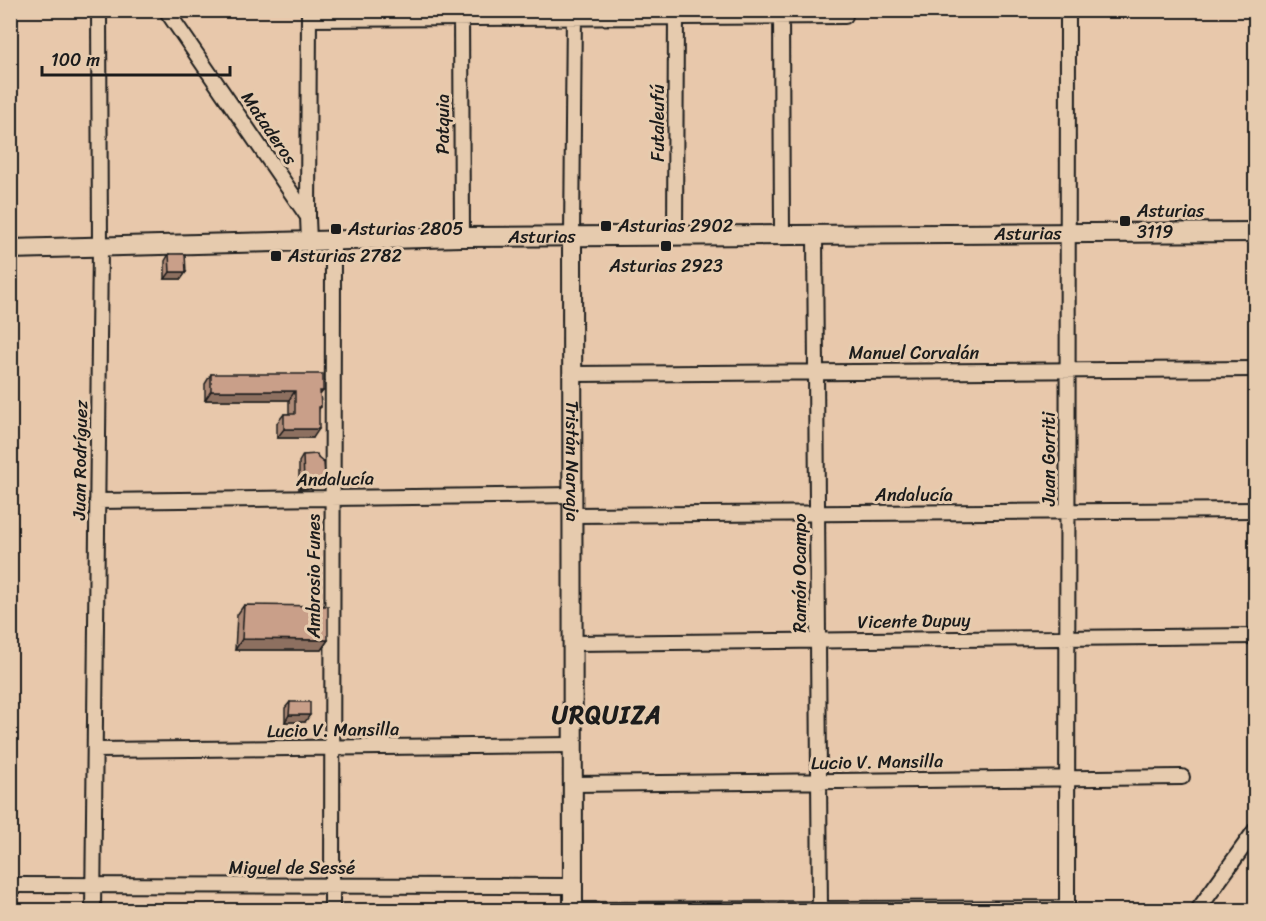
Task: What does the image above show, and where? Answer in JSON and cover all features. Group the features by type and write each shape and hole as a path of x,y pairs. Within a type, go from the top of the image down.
{"street":[{"name":"Juan Rodríguez","path":"93,910 100,247 99,10"},
{"name":"Mataderos","path":"166,10 308,217"},
{"name":"Juan Gorriti","path":"820,910 1067,908 1068,10"},
{"path":"309,241 309,15 781,13 845,16"},
{"path":"781,13 782,235"},
{"name":"Patquia","path":"461,14 462,237"},
{"name":"Tristán Narvaja","path":"573,910 574,14"},
{"name":"Futaleufú","path":"675,236 676,14"},
{"name":"Asturias","path":"10,249 462,237 1256,232"},
{"name":"Ramón Ocampo","path":"815,235 820,910"},
{"name":"Ambrosio Funes","path":"332,910 333,241"},
{"name":"Manuel Corvalán","path":"573,374 1256,369"},
{"name":"Andalucía","path":"97,501 573,495"},
{"name":"Andalucía","path":"572,515 1256,510"},
{"name":"Vicente Dupuy","path":"573,643 1256,636"},
{"name":"Lucio V. Mansilla","path":"95,750 573,745"},
{"name":"Lucio V. Mansilla","path":"573,784 1182,777"},
{"path":"1198,910 1256,829"},
{"name":"Miguel de Sessé","path":"10,885 573,886"},
{"path":"573,910 820,910"}],"building":[{"path":"169,254 185,254 186,272 170,272"},
{"path":"211,374 323,374 319,429 284,429 284,414 295,414 295,391 211,391"},
{"path":"317,454 324,463 325,476 317,481 304,482 303,455"},
{"path":"244,605 328,606 328,640 242,639"},
{"path":"290,702 310,702 310,715 289,715"}],"place":[{"name":"Asturias 3119","path":"1125,221"},
{"name":"Asturias 2902","path":"606,226"},
{"name":"Asturias 2805","path":"336,229"},
{"name":"Asturias 2923","path":"666,246"},
{"name":"Asturias 2782","path":"276,256"}],"district":[{"name":"URQUIZA","path":"607,715"}]}
